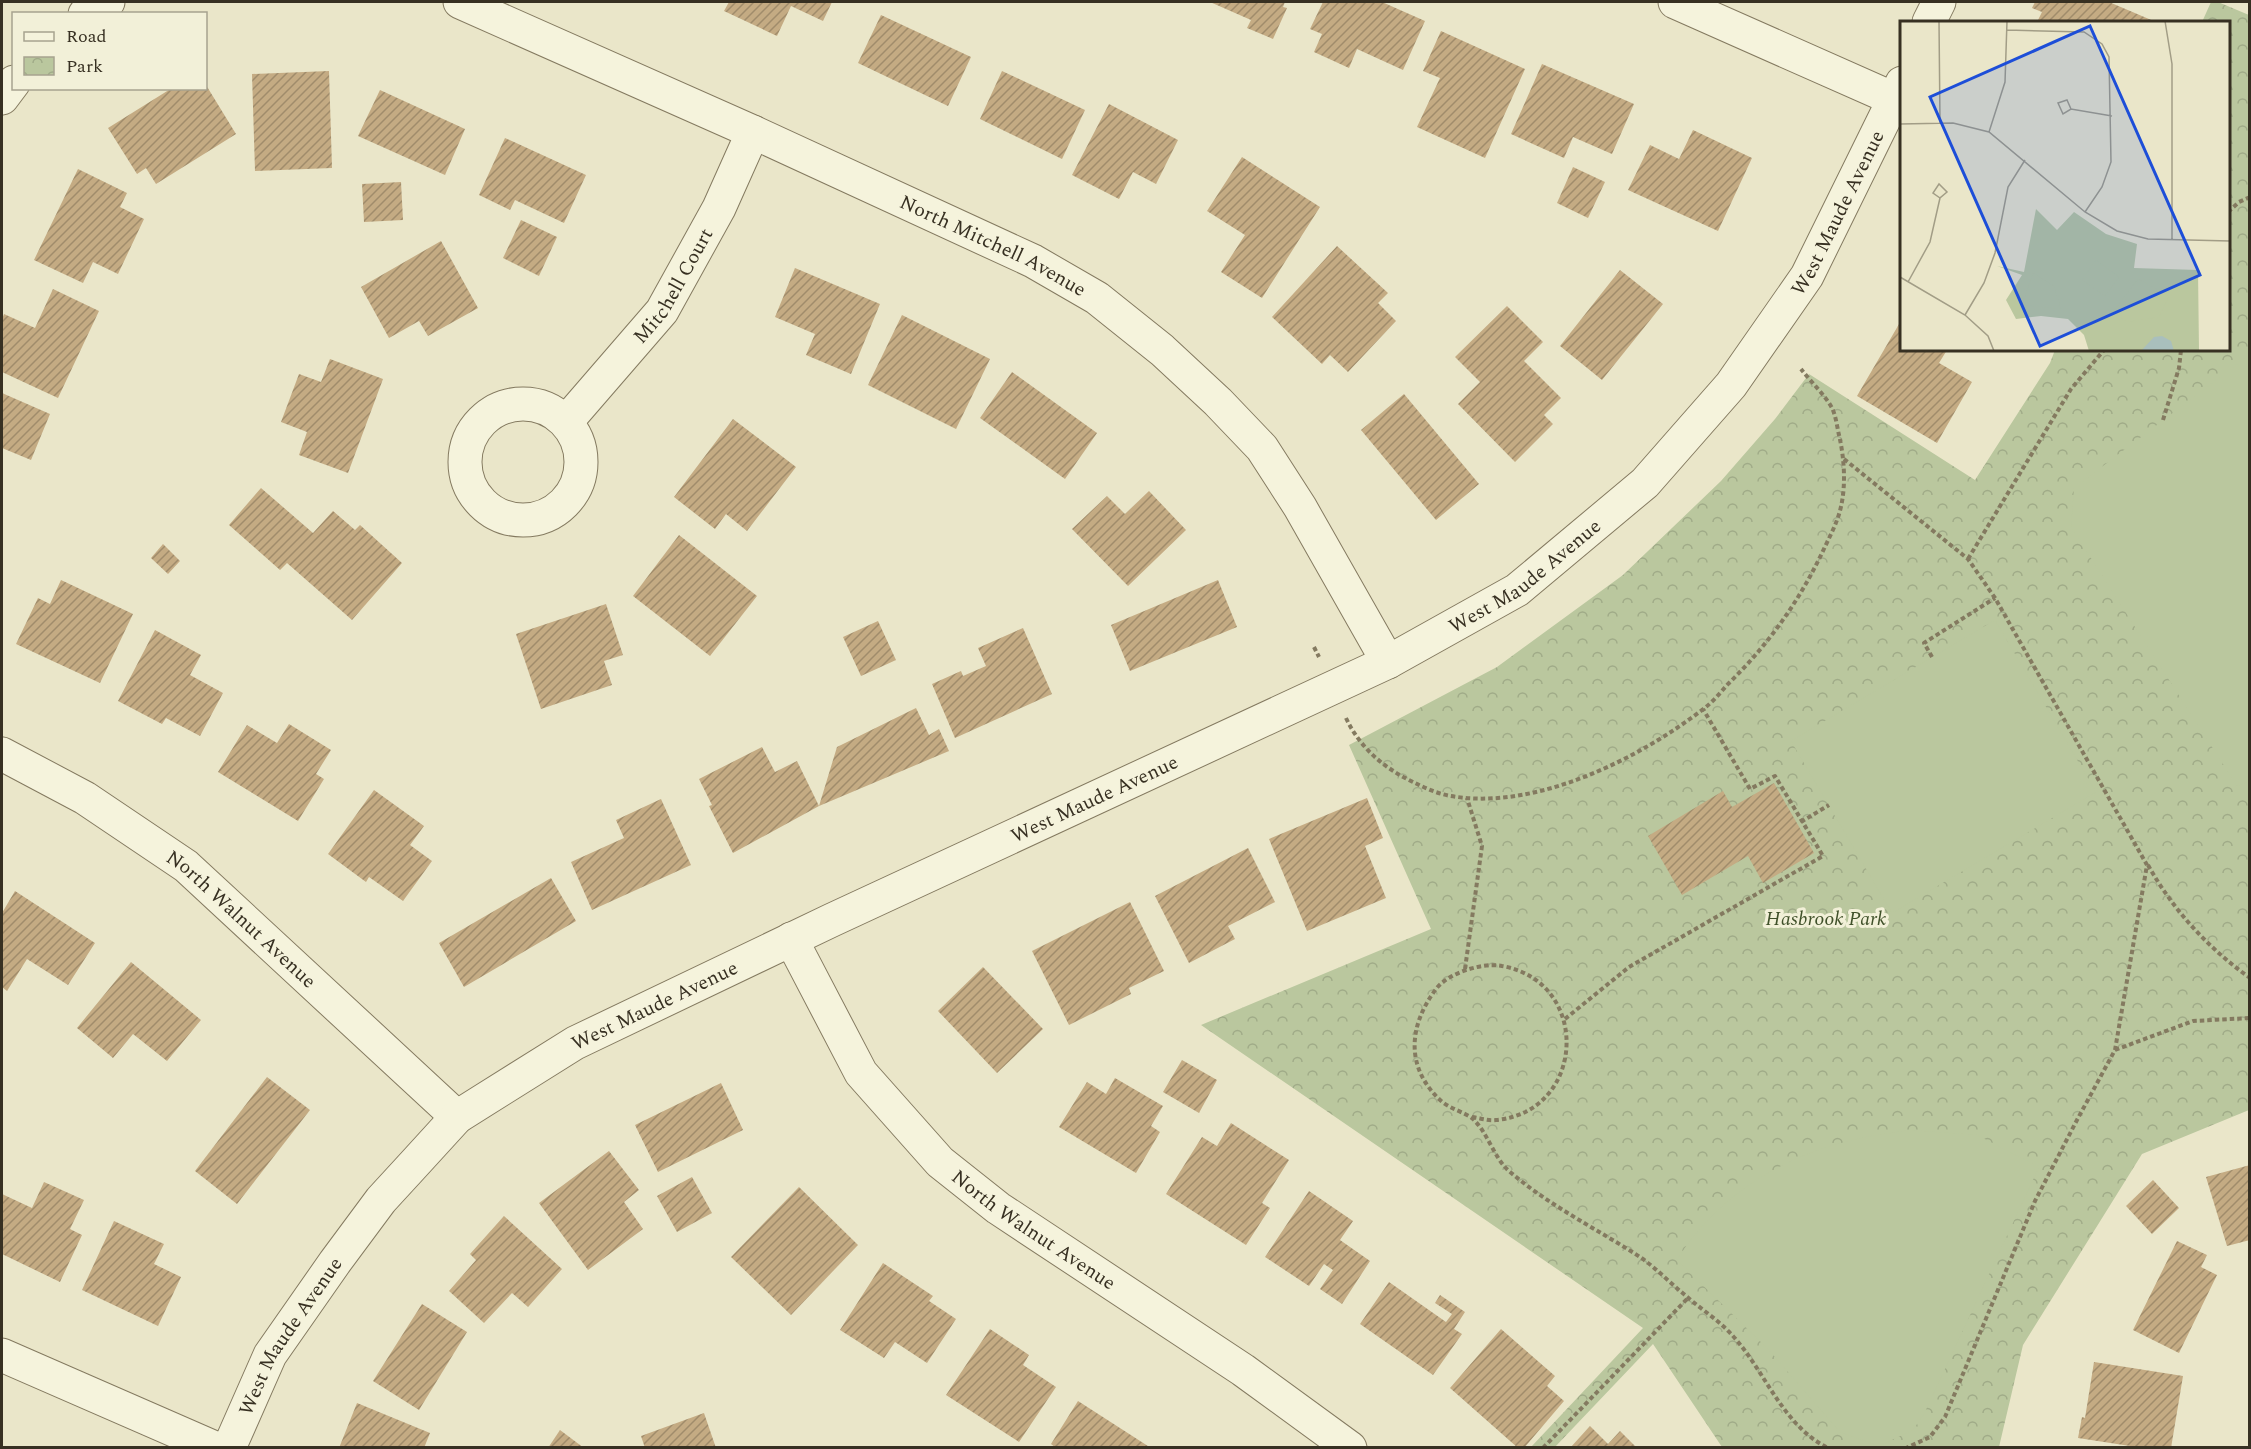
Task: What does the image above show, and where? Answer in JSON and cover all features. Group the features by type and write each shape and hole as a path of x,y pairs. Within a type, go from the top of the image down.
{"street":[{"path":"89,12 108,2"},
{"name":"North Mitchell Avenue","path":"459,2 753,132 1033,261 1097,298 1162,350 1218,402 1262,448 1300,507 1388,662"},
{"path":"1675,2 1898,91"},
{"path":"1930,21 1939,2"},
{"path":"2,98 12,85"},
{"name":"West Maude Avenue","path":"229,1448 270,1355 381,1200 457,1118 521,1075 575,1043 791,939 1388,662 1517,590 1645,483 1731,385 1807,276 1898,91"},
{"name":"Mitchell Court","path":"566,422 662,311 719,208 753,132"},
{"name":"North Walnut Avenue","path":"2,754 85,798 186,867 457,1118"},
{"name":"North Walnut Avenue","path":"791,939 861,1073 940,1162 998,1208 1243,1370 1350,1448"},
{"path":"2,1355 215,1448"}],"path":[{"path":"2230,211 2239,202 2250,197"},
{"path":"1968,559 2071,389 2103,351"},
{"path":"2163,420 2179,368 2181,351"},
{"path":"1332,688 1355,736 1387,768 1429,789 1450,796 1467,798 1533,793 1594,773 1637,752 1703,709 1754,659 1785,619 1812,574 1838,518 1844,459 1833,409 1801,369"},
{"path":"1844,459 1968,559 1995,597 2163,892 2200,936 2227,962 2250,978"},
{"path":"1932,657 1924,643 1995,597"},
{"path":"1565,1019 1629,966 1822,856 1774,776 1750,789 1703,709"},
{"path":"1465,969 1482,846 1467,798"},
{"path":"1801,822 1829,805"},
{"path":"1906,1448 1930,1437 1945,1417 2035,1202 2115,1050 2148,865"},
{"path":"1500,965 1526,973 1547,988 1565,1019 1568,1039 1565,1065 1552,1090 1530,1109 1507,1118 1494,1120 1472,1118 1457,1112 1440,1100 1425,1082 1416,1061 1415,1031 1423,1007 1439,984 1465,969 1500,965"},
{"path":"2115,1050 2193,1021 2250,1018"},
{"path":"1472,1118 1507,1170 1578,1221 1644,1260 1725,1328 1749,1356 1781,1405 1812,1440 1828,1448"},
{"path":"1543,1448 1688,1298"}],"green space":[{"name":"Hasbrook Park","path":"2211,2 2218,2 2249,15 2249,1110 2142,1154 2023,1345 1999,1447 1722,1447 1653,1344 1555,1447 1531,1447 1643,1328 1201,1025 1431,929 1349,745 1497,667 1623,575 1721,481 1775,419 1809,374 1975,480 2050,363 2055,351 2230,351 2230,21 2202,21"},
{"path":"2249,355 2250,781 2237,786 2071,527 2074,488"},
{"path":"1995,620 2096,792 1892,913 1791,741"},
{"path":"1908,1130 1977,1135 2039,1167 1924,1414 1913,1430 1879,1446 1840,1432 1769,1350 1677,1260 1692,1238 1728,1201 1772,1171 1820,1149 1860,1138"}],"building":[{"path":"729,2 832,2 823,21 791,6 777,36 724,11"},
{"path":"1210,2 1285,2 1283,7 1287,8 1273,39 1247,28 1251,20"},
{"path":"1323,2 1382,2 1425,21 1403,70 1357,49 1349,68 1314,52 1322,34 1310,29"},
{"path":"2035,2 2109,2 2154,21 2038,21 2042,12 2032,8"},
{"path":"881,15 971,57 948,106 858,63"},
{"path":"1441,31 1525,69 1485,158 1417,127 1440,78 1423,71"},
{"path":"1542,64 1634,104 1612,154 1573,137 1564,158 1511,134"},
{"path":"329,71 332,168 255,171 252,74"},
{"path":"1002,71 1085,110 1062,159 980,119"},
{"path":"207,87 236,134 156,184 146,168 137,174 108,128 169,90 207,90"},
{"path":"380,90 465,129 445,175 358,136"},
{"path":"1109,104 1178,140 1156,184 1133,172 1119,199 1072,175"},
{"path":"1693,130 1752,158 1718,231 1628,190 1650,145 1679,159"},
{"path":"505,138 586,175 564,223 515,200 510,210 479,195"},
{"path":"1242,157 1320,207 1262,298 1221,272 1245,235 1207,211"},
{"path":"1573,167 1605,182 1588,218 1557,203"},
{"path":"78,169 127,193 120,207 144,219 118,274 93,262 83,283 34,260"},
{"path":"401,182 403,220 364,222 362,184"},
{"path":"521,220 557,237 539,276 503,258"},
{"path":"441,241 478,308 428,336 419,321 389,338 361,287"},
{"path":"1337,246 1388,293 1378,303 1396,321 1348,372 1330,355 1322,364 1272,317"},
{"path":"795,268 880,304 851,374 806,355 815,334 775,317"},
{"path":"1620,270 1663,304 1602,380 1560,346"},
{"path":"53,289 99,311 58,398 2,372 2,319 4,314 35,328"},
{"path":"1507,306 1543,342 1524,361 1561,398 1544,415 1553,424 1515,462 1458,404 1480,382 1455,357"},
{"path":"902,315 990,359 956,429 868,385"},
{"path":"1900,322 1900,351 1946,351 1939,363 1972,382 1937,443 1857,396"},
{"path":"330,359 383,379 348,473 299,455 307,432 281,422 299,374 321,382"},
{"path":"1012,372 1097,433 1065,479 980,418"},
{"path":"2,393 50,414 31,460 2,448"},
{"path":"1404,394 1479,484 1436,520 1361,430"},
{"path":"733,419 796,467 747,531 726,514 715,529 674,497"},
{"path":"261,488 313,533 333,511 355,530 360,525 402,563 352,620 287,563 280,570 229,525"},
{"path":"1149,491 1186,530 1128,586 1072,529 1107,496 1125,514"},
{"path":"679,535 757,596 710,656 633,596"},
{"path":"163,544 180,561 168,574 151,558"},
{"path":"61,580 133,614 100,683 16,644 38,598 50,604"},
{"path":"1218,580 1237,627 1130,671 1111,625"},
{"path":"606,604 623,655 604,661 612,685 541,709 516,634"},
{"path":"878,621 896,660 861,676 843,637"},
{"path":"1023,628 1052,694 955,738 932,684 961,671 963,676 986,666 978,648"},
{"path":"155,630 201,655 190,675 223,693 200,736 166,718 162,724 118,701"},
{"path":"916,708 929,735 939,729 949,751 819,806 837,747"},
{"path":"289,724 331,750 316,774 324,779 298,821 218,772 247,725 277,743"},
{"path":"762,747 775,772 797,761 819,806 733,853 709,806 712,805 699,779"},
{"path":"1774,783 1814,853 1763,883 1748,856 1682,895 1648,836 1723,791 1732,807"},
{"path":"374,790 424,826 410,845 432,861 403,901 369,877 366,882 328,854"},
{"path":"1367,798 1383,838 1365,846 1386,898 1307,931 1269,839"},
{"path":"661,799 691,865 592,910 571,862 624,838 616,820"},
{"path":"1248,848 1275,902 1228,926 1235,939 1189,963 1155,896"},
{"path":"551,878 576,921 464,987 439,943"},
{"path":"15,891 95,943 68,985 27,959 7,991 2,987 2,913"},
{"path":"1130,902 1164,971 1129,988 1131,994 1069,1025 1032,951"},
{"path":"131,962 201,1020 167,1061 133,1034 113,1058 77,1028"},
{"path":"983,967 1043,1029 997,1073 938,1011"},
{"path":"1182,1060 1217,1080 1199,1113 1163,1092"},
{"path":"267,1077 310,1110 237,1204 195,1171"},
{"path":"1115,1078 1163,1106 1151,1126 1160,1132 1136,1173 1059,1127 1087,1082 1106,1094"},
{"path":"721,1083 743,1130 658,1172 635,1125"},
{"path":"1231,1123 1289,1160 1262,1203 1270,1208 1246,1245 1166,1194 1202,1137 1217,1146"},
{"path":"609,1151 639,1190 624,1202 643,1229 588,1270 539,1203"},
{"path":"2250,1165 2250,1240 2227,1246 2206,1177"},
{"path":"692,1177 712,1213 677,1232 657,1196"},
{"path":"2153,1180 2179,1208 2152,1234 2126,1206"},
{"path":"44,1182 84,1200 70,1229 82,1235 60,1282 2,1254 2,1194 32,1208"},
{"path":"799,1187 858,1245 791,1315 731,1257"},
{"path":"1309,1191 1353,1221 1340,1240 1370,1261 1342,1304 1320,1289 1333,1270 1324,1264 1309,1286 1265,1257"},
{"path":"504,1216 562,1269 528,1307 512,1293 484,1323 449,1291 476,1260 470,1254"},
{"path":"114,1221 164,1244 154,1264 181,1277 158,1326 82,1290"},
{"path":"2177,1241 2207,1255 2201,1267 2217,1275 2179,1353 2133,1330"},
{"path":"883,1263 933,1296 929,1301 956,1319 927,1363 895,1342 884,1358 840,1330"},
{"path":"1389,1282 1446,1322 1452,1314 1435,1303 1440,1295 1465,1312 1454,1329 1462,1334 1433,1375 1360,1324"},
{"path":"422,1304 467,1332 419,1410 373,1381"},
{"path":"990,1329 1029,1355 1023,1365 1056,1387 1019,1442 946,1395"},
{"path":"1501,1329 1555,1376 1547,1386 1564,1401 1524,1448 1518,1448 1450,1388"},
{"path":"2094,1362 2183,1376 2171,1448 2143,1448 2078,1438 2082,1417 2085,1418"},
{"path":"1078,1401 1151,1448 1056,1448 1051,1444"},
{"path":"357,1403 430,1433 424,1448 339,1448"},
{"path":"704,1413 716,1448 645,1448 641,1436"},
{"path":"1590,1426 1608,1444 1620,1431 1637,1448 1570,1448"},
{"path":"560,1430 584,1448 548,1448"}]}
